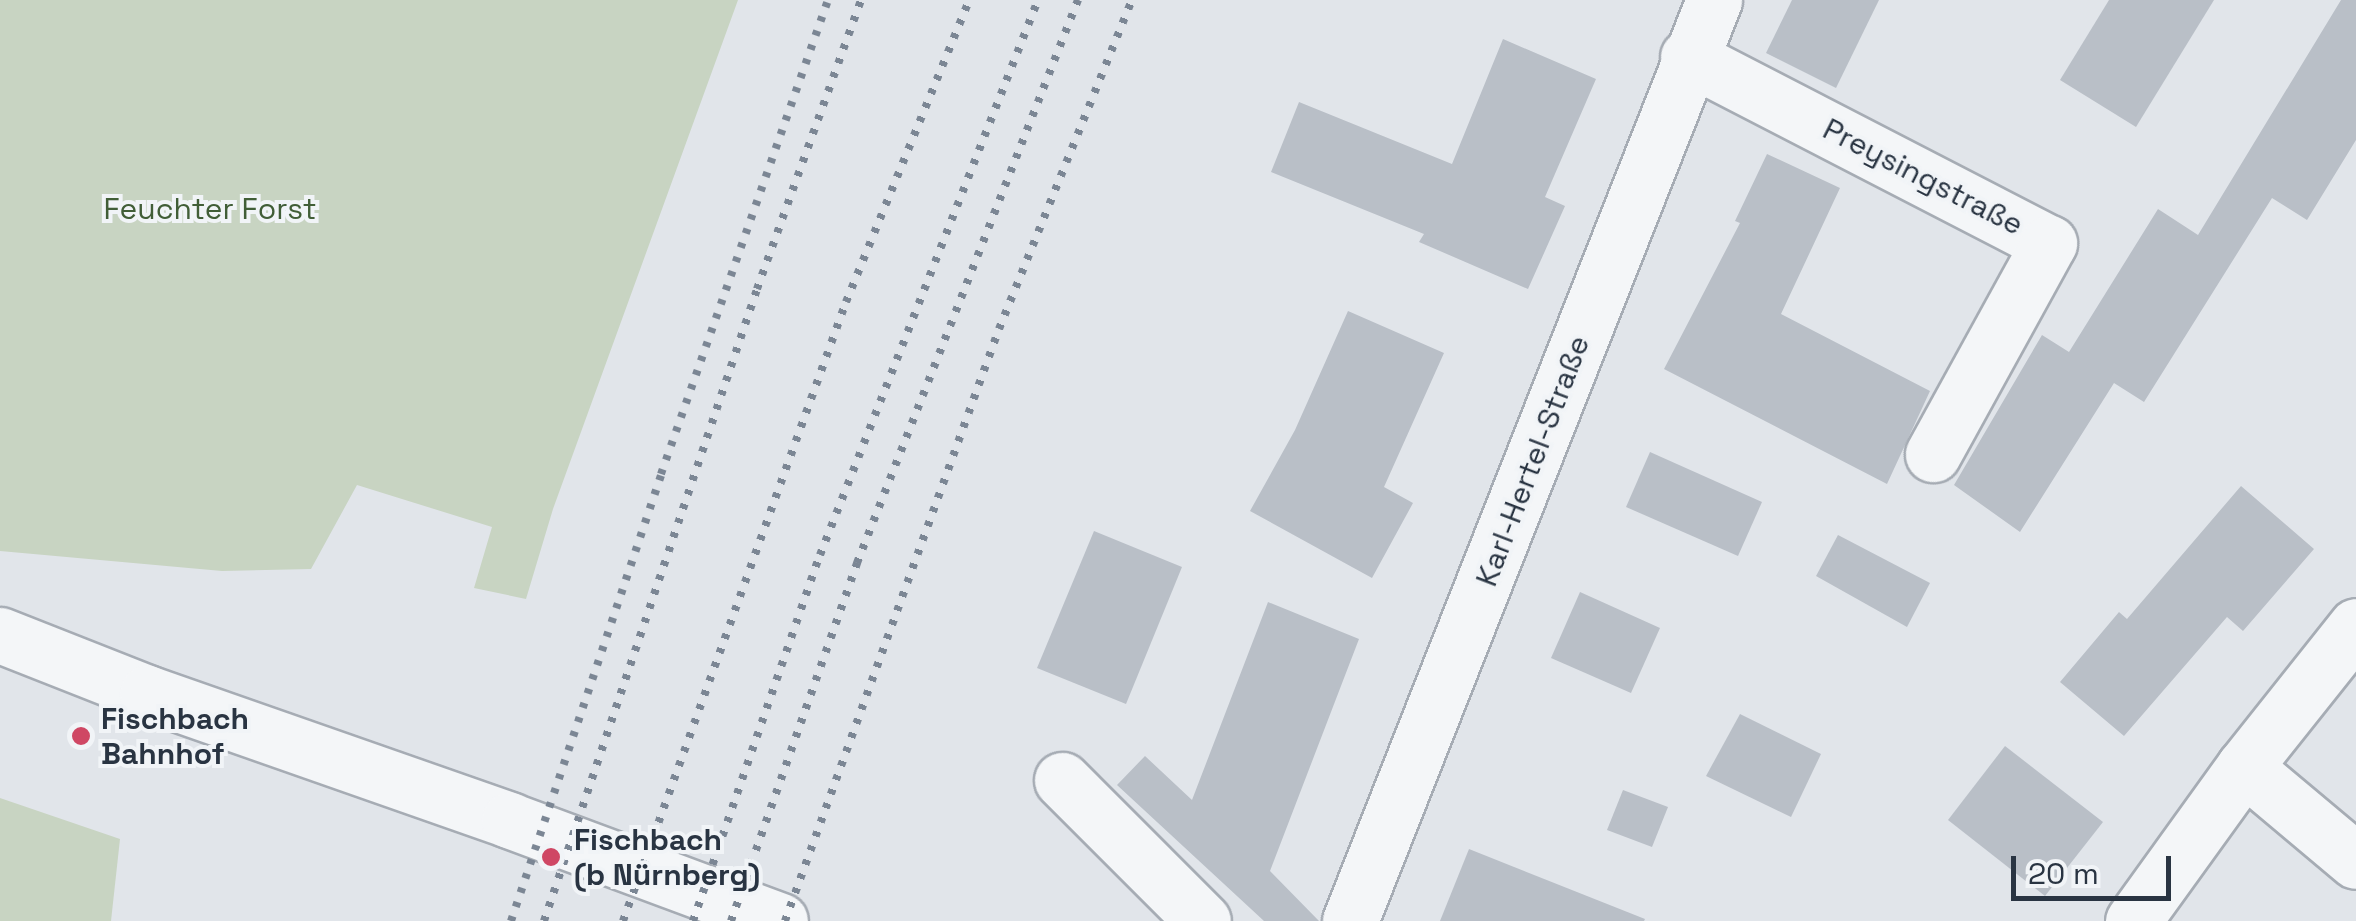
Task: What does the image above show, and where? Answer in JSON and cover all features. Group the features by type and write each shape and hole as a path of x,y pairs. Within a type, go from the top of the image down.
{"street":[{"name":"Karl-Hertel-Straße","path":"1350,921 1714,0"},
{"name":"Preysingstraße","path":"1688,58 2049,242 1933,454"},
{"path":"2133,921 2244,767 2356,626"},
{"path":"1,635 147,693 460,802 780,921"},
{"path":"2244,767 2356,861"},
{"path":"1062,780 1203,921"}],"green space":[{"name":"Feuchter Forst","path":"0,0 738,0 553,509 526,599 474,588 492,527 357,485 311,569 222,571 0,551"},
{"path":"0,798 120,839 111,921 0,921"}],"building":[{"path":"1792,0 1879,0 1836,88 1766,53"},
{"path":"2109,0 2214,0 2136,127 2060,80"},
{"path":"2341,0 2356,0 2356,140 2307,220 2272,198 2144,402 2114,383 2020,532 1954,485 2042,335 2069,352 2158,209 2198,235"},
{"path":"1503,39 1596,79 1545,197 1565,206 1528,289 1419,242 1424,234 1271,172 1299,102 1452,164"},
{"path":"1767,154 1840,188 1781,314 1930,391 1887,484 1664,369 1740,223 1735,221"},
{"path":"1348,311 1444,353 1384,487 1413,503 1372,578 1250,511 1295,430"},
{"path":"1650,452 1762,502 1738,556 1626,507"},
{"path":"2241,486 2314,549 2243,631 2227,617 2124,736 2060,682 2119,612 2127,619"},
{"path":"1094,531 1182,567 1126,704 1037,668"},
{"path":"1838,535 1930,583 1907,627 1816,576"},
{"path":"1580,592 1660,628 1631,693 1551,658"},
{"path":"1268,602 1359,639 1270,871 1319,921 1264,921 1117,785 1145,756 1192,800"},
{"path":"1740,714 1821,754 1791,817 1706,776"},
{"path":"2005,746 2103,822 2045,896 1948,820"},
{"path":"1623,790 1668,807 1652,847 1607,830"},
{"path":"1469,849 1645,919 1440,921"}],"railway":[{"path":"511,921 661,474 828,0"},
{"path":"544,921 757,289 861,0"},
{"path":"623,921 846,302 969,0"},
{"path":"693,921 820,555 1038,0"},
{"path":"731,921 857,563 1078,0"},
{"path":"785,921 999,329 1132,0"}],"place":[{"name":"Fischbach Bahnhof","path":"81,736"},
{"name":"Fischbach (b Nürnberg)","path":"551,857"}]}
